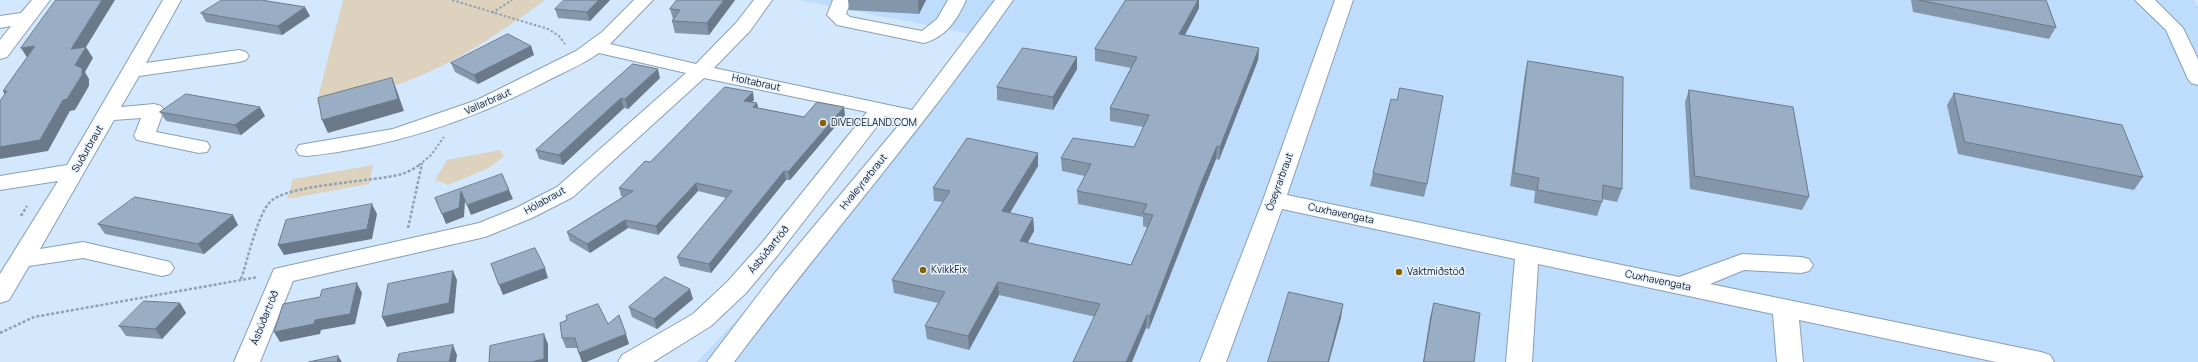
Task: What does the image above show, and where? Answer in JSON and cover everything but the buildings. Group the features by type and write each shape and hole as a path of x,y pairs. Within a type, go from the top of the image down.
{"street":[{"path":"0,54 41,0"},
{"name":"Suðurbraut","path":"0,294 23,259 75,171 172,0"},
{"name":"Vallarbraut","path":"307,150 368,143 421,128 461,114 529,84 592,49 644,0"},
{"name":"Hólabraut","path":"283,275 462,235 505,222 565,192 700,71 743,27 763,0"},
{"path":"842,0 836,15 844,20 924,37 935,34 952,11 957,0"},
{"name":"Hvaleyrarbraut","path":"720,362 783,280 917,117 1004,0"},
{"name":"Óseyrarbraut","path":"1213,362 1274,200 1344,0"},
{"path":"2144,0 2159,12 2174,28 2198,79"},
{"path":"0,22 27,18"},
{"name":"Holtabraut","path":"592,49 917,117"},
{"path":"132,71 239,56"},
{"name":"Ásbúðartröð","path":"631,362 666,343 702,320 737,287 769,250 880,109"},
{"path":"107,115 154,110 144,136 199,147"},
{"path":"0,183 75,171"},
{"name":"Cuxhavengata","path":"1274,200 2041,362"},
{"path":"23,259 83,250 162,268"},
{"path":"1519,362 1527,253"},
{"path":"1680,286 1742,262 1801,265"},
{"name":"Ásbúðartröð","path":"247,362 283,275"},
{"path":"1785,308 1790,362"}],"path":[{"path":"452,0 492,14 548,29 558,36 569,48 592,49"},
{"path":"492,14 512,0"},
{"path":"241,279 267,206 278,196 300,190 401,174 422,163 461,114"},
{"path":"403,248 422,163"},
{"path":"0,333 34,317 241,279 283,275"}],"shaded area":[{"path":"343,0 545,0 478,46 442,66 405,82 383,89 316,105"},
{"path":"799,0 2194,0 2198,7 2198,362 697,362 809,242 971,34"},
{"path":"500,150 504,156 489,168 448,185 435,180 447,160"},
{"path":"373,165 369,184 287,199 293,179"}],"place":[{"name":"DIVEICELAND.COM","path":"823,123"},
{"name":"KvikkFix","path":"923,270"},
{"name":"Vaktmiðstöð","path":"1399,272"}]}
